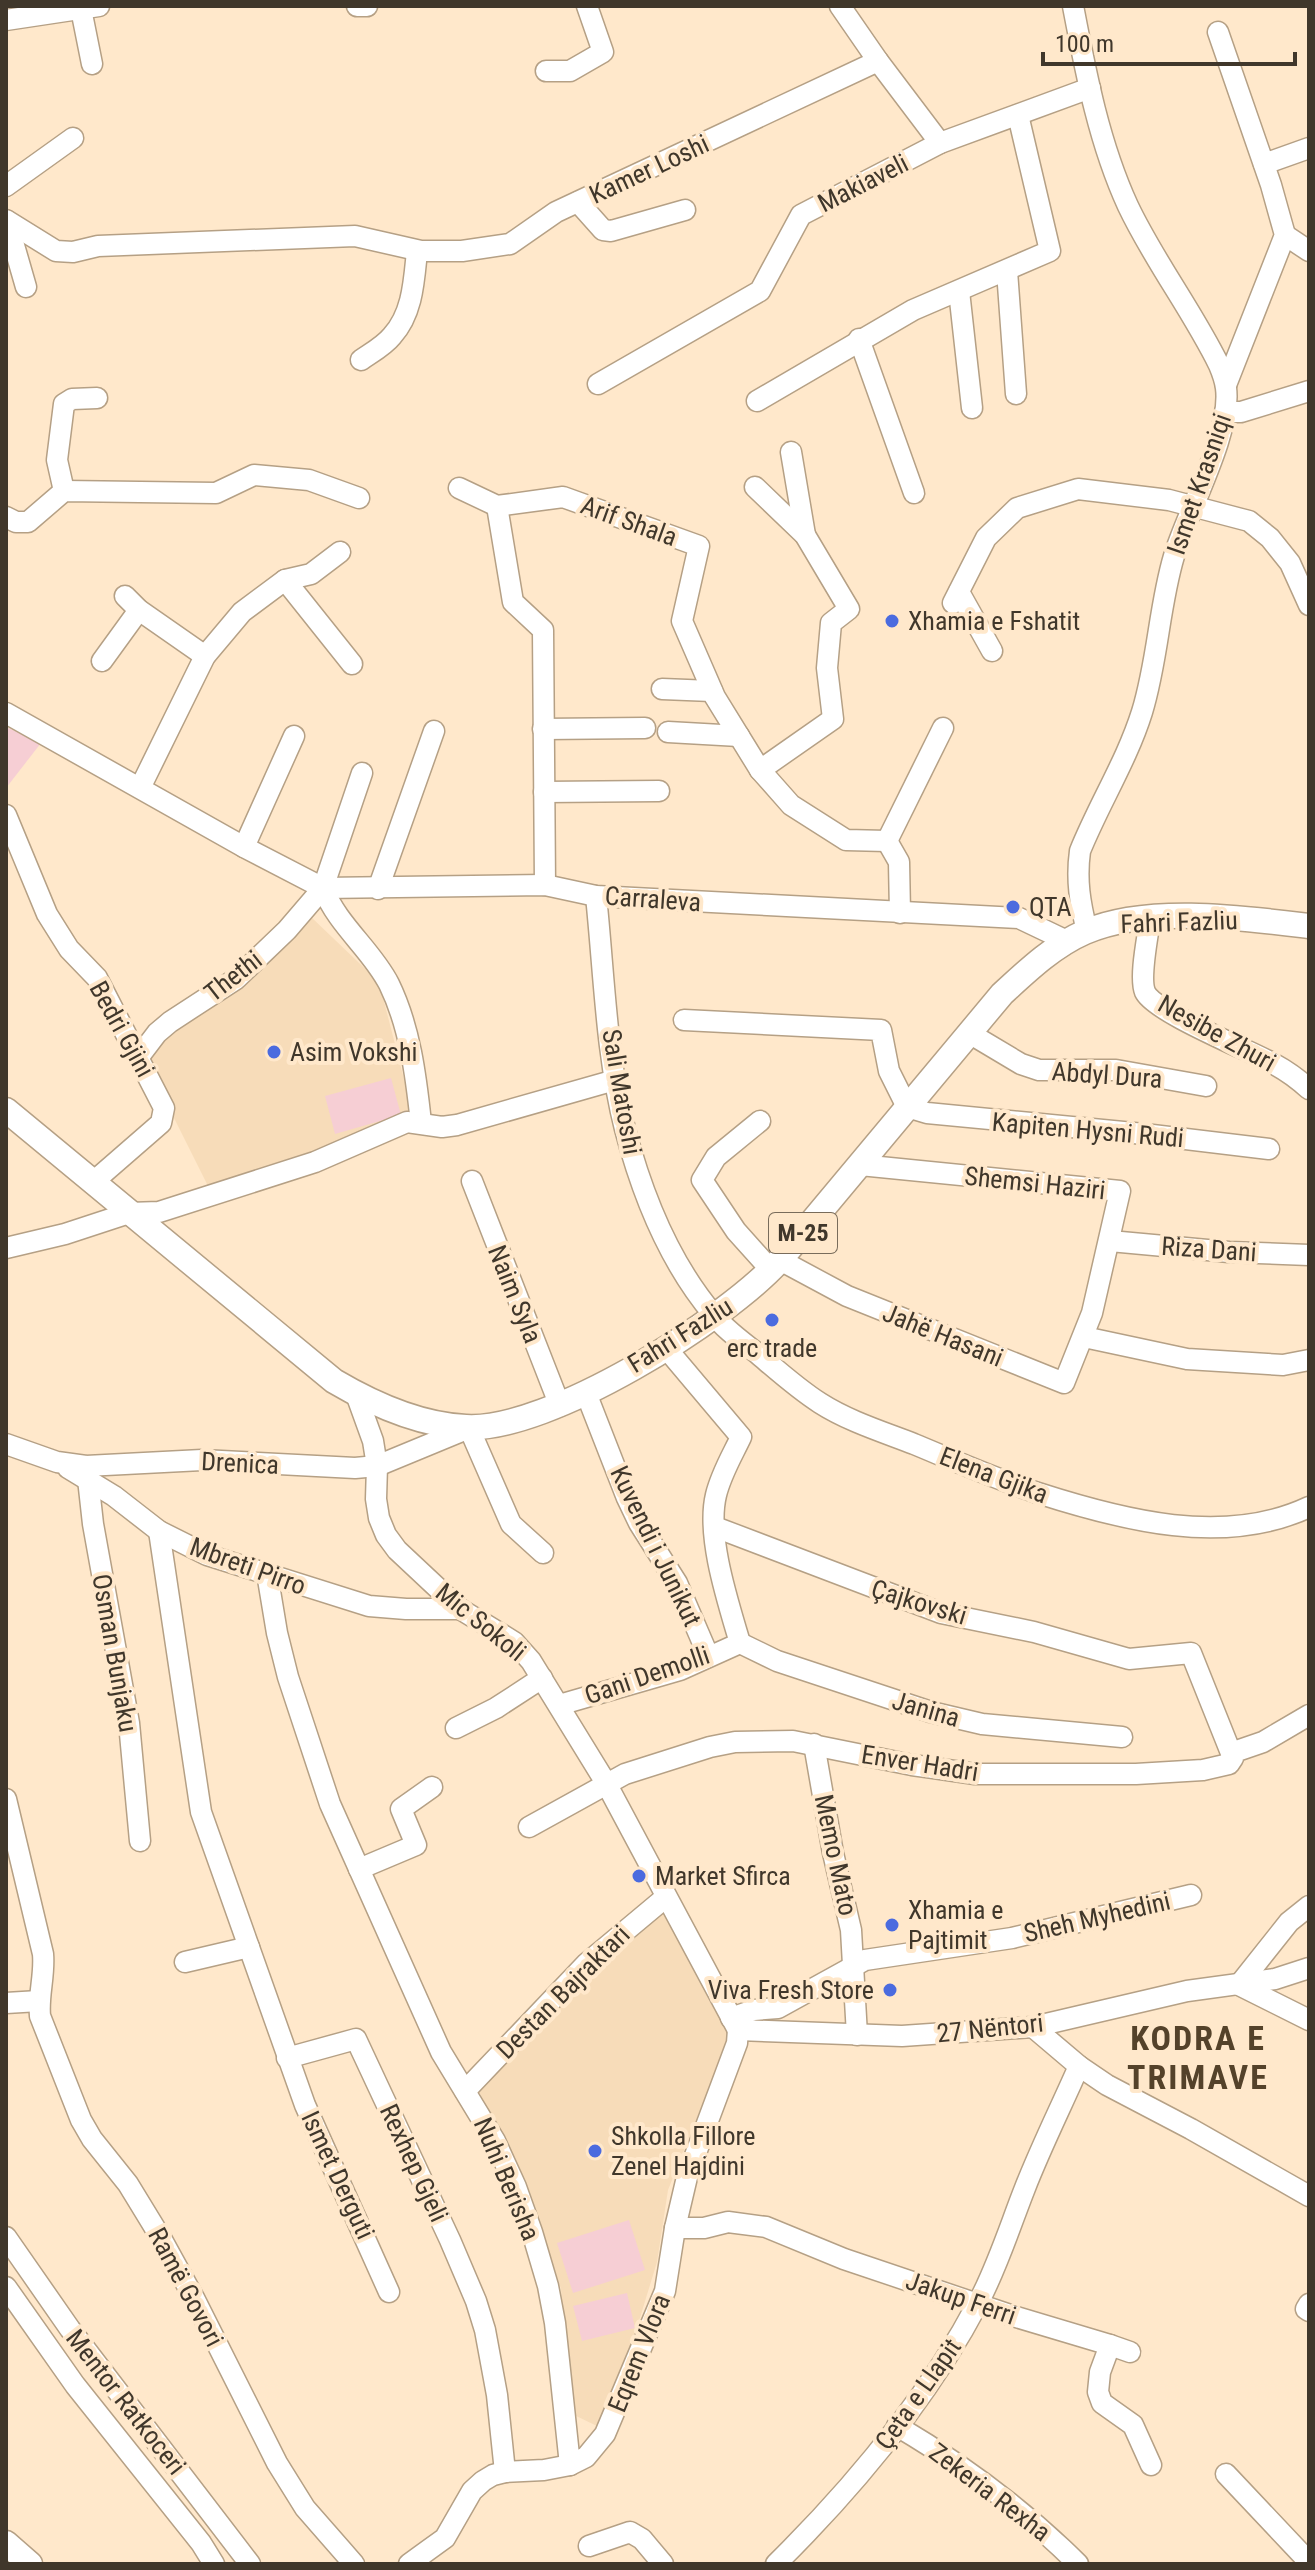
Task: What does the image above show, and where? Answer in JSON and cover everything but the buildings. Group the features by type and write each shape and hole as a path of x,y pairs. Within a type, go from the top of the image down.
{"main road":[{"name":"Fahri Fazliu","path":"6,1111 314,1365 356,1394 419,1418 469,1428 527,1417 560,1406 666,1348 755,1286 776,1265 1002,994 1033,964 1077,936 1113,924 1194,916 1309,926"},
{"path":"6,2543 30,2564"}],"street":[{"path":"357,6 367,6"},
{"path":"546,71 570,71 603,52 587,6"},
{"path":"840,6 940,143"},
{"name":"Ismet Krasniqi","path":"1073,6 1099,130 1128,206 1208,342 1226,385 1225,412 1194,507 1174,554 1159,643 1142,713 1080,851 1077,936"},
{"path":"6,20 90,8 92,64"},
{"path":"1218,32 1285,235 1226,385"},
{"name":"Kamer Loshi","path":"7,220 56,251 355,236 417,251 462,251 510,244 556,212 878,61"},
{"name":"Makiaveli","path":"598,384 760,291 801,215 940,143 1090,88"},
{"path":"757,401 913,310 1050,251 1018,115"},
{"path":"6,186 73,138"},
{"path":"1264,164 1309,148"},
{"path":"578,202 603,230 611,231 685,210"},
{"name":"Kamer Loshi","path":"7,220 26,287"},
{"path":"1285,235 1309,251"},
{"path":"361,360 391,338 402,323 413,296 417,251"},
{"path":"1007,271 1016,394"},
{"path":"959,291 972,408"},
{"path":"859,339 914,493"},
{"path":"1225,412 1241,412 1309,391"},
{"path":"64,491 57,460 64,404 72,399 97,398"},
{"path":"791,452 805,535"},
{"path":"6,517 16,522 28,522 64,491 216,493 254,475 309,480 359,498"},
{"path":"755,487 805,535 849,609 831,623 827,668 833,719 760,770"},
{"path":"459,488 497,506 513,602 543,630 545,885"},
{"path":"992,651 956,598 986,538 1017,508 1078,489 1169,500 1249,521 1261,529 1305,582 1309,605"},
{"name":"Arif Shala","path":"497,506 563,497 699,546 682,621 712,691 760,770 791,805 846,840 887,841"},
{"path":"141,786 205,656 242,612 285,580 311,574 340,552"},
{"path":"285,580 352,664"},
{"path":"102,661 132,603 205,656"},
{"path":"662,689 712,691"},
{"name":"Carraleva","path":"6,713 323,888 545,885 596,896 1019,918 1077,936"},
{"path":"543,729 645,728"},
{"path":"900,913 899,862 887,841 943,728"},
{"path":"378,889 434,731"},
{"path":"668,732 739,736"},
{"path":"244,847 294,736"},
{"path":"362,773 323,888 332,909 388,983 411,1052 421,1123"},
{"path":"544,792 659,791"},
{"name":"Bedri Gjini","path":"6,815 47,914 69,949 97,978 162,1100 164,1116 161,1123 92,1183"},
{"name":"Thethi","path":"138,1058 147,1044 170,1022 236,979 287,930 323,888"},
{"name":"Sali Matoshi","path":"596,896 615,1080 637,1171 673,1252 714,1316"},
{"name":"Nesibe Zhuri","path":"1150,919 1144,981 1145,992 1151,1000 1277,1065 1309,1089"},
{"path":"684,1020 881,1030 889,1071 907,1107"},
{"name":"Abdyl Dura","path":"969,1033 1021,1064 1039,1070 1116,1070 1206,1086"},
{"path":"6,1248 65,1234 129,1213 159,1212 315,1162 407,1122 442,1127 457,1125 615,1080"},
{"name":"Kapiten Hysni Rudi","path":"907,1107 945,1116 1269,1149"},
{"path":"760,1121 716,1157 702,1180 736,1231 776,1265"},
{"name":"Shemsi Haziri","path":"860,1165 1120,1191 1084,1337"},
{"name":"Naim Syla","path":"472,1181 560,1406"},
{"name":"Riza Dani","path":"1110,1241 1229,1252 1309,1255"},
{"name":"Jahë Hasani","path":"776,1265 1064,1383 1084,1337"},
{"name":"Elena Gjika","path":"714,1316 803,1391 831,1409 1059,1500 1137,1521 1209,1526 1271,1520 1309,1507"},
{"path":"1084,1337 1187,1359 1283,1365 1309,1360"},
{"name":"Gani Demolli","path":"559,1705 680,1670 740,1643 721,1569 715,1527 716,1495 741,1437 666,1348"},
{"name":"Kuvendi i Junikut","path":"586,1393 627,1498 684,1597 708,1655"},
{"name":"Mic Sokoli","path":"356,1394 367,1421 377,1466 376,1499 386,1535 397,1550 460,1609 514,1642 524,1652 606,1783 734,2024"},
{"path":"469,1428 511,1524 543,1553"},
{"name":"Drenica","path":"87,1472 202,1460 331,1468 377,1466 469,1428"},
{"name":"Mbreti Pirro","path":"6,1444 87,1472 159,1531 207,1555 369,1606 460,1609"},
{"name":"Osman Bunjaku","path":"87,1472 93,1524 129,1723 140,1841"},
{"name":"Çajkovski","path":"715,1527 925,1609 1034,1632 1129,1659 1191,1653 1208,1689 1231,1753"},
{"path":"159,1531 201,1812 287,2058"},
{"name":"Nuhi Berisha","path":"267,1573 288,1677 330,1804 441,2052 489,2130 516,2187 548,2286 555,2323 570,2465"},
{"name":"Janina","path":"740,1643 777,1661 931,1712 982,1724 1122,1737"},
{"name":"Mic Sokoli","path":"456,1728 496,1708 542,1678"},
{"name":"Enver Hadri","path":"606,1783 710,1747 770,1739 814,1744 898,1763 975,1774 1190,1771 1229,1764 1233,1758 1231,1753 1263,1742 1309,1715"},
{"name":"Memo Mato","path":"814,1744 833,1853 851,1930 857,2035"},
{"path":"529,1827 606,1783"},
{"path":"359,1869 416,1845 401,1809 432,1787"},
{"name":"Ramë Govori","path":"6,1799 43,1954 40,2016 81,2120 128,2184 161,2238 277,2463 305,2508 354,2564"},
{"name":"Sheh Myhedini","path":"734,2024 754,2010 778,2008 875,1958 1012,1938 1191,1895"},
{"name":"Destan Bajraktari","path":"465,2091 587,1963 666,1897"},
{"path":"1309,1906 1289,1922 1239,1985 1309,2020"},
{"path":"185,1962 249,1947"},
{"name":"27 Nëntori","path":"734,2024 857,2035 927,2035 1033,2027 1187,1991 1275,1979 1309,1968"},
{"path":"6,2003 39,2001"},
{"name":"Eqrem Vlora","path":"570,2465 586,2457 597,2446 614,2417 665,2291 687,2177 737,2043 734,2024"},
{"path":"1033,2027 1079,2066 1133,2101 1191,2129 1309,2196"},
{"name":"Rexhep Gjeli","path":"287,2058 356,2039 476,2301 485,2330 497,2395 505,2472"},
{"name":"Ismet Derguti","path":"287,2058 389,2292"},
{"name":"Çeta e Llapit","path":"776,2564 876,2454 936,2374 978,2303 1034,2165 1079,2066"},
{"name":"Jakup Ferri","path":"675,2228 704,2228 728,2222 766,2227 844,2259 1130,2352"},
{"name":"Mentor Ratkoceri","path":"6,2237 70,2329 250,2564"},
{"path":"6,2287 75,2385 201,2543 214,2564"},
{"path":"1309,2304 1306,2309 1309,2311"},
{"path":"1110,2345 1100,2372 1098,2392 1102,2403 1133,2425 1151,2465"},
{"name":"Zekeria Rexha","path":"897,2426 962,2466 1014,2505 1078,2564"},
{"path":"409,2564 445,2538 472,2491 493,2475 570,2465"},
{"path":"1226,2474 1309,2562"},
{"path":"201,2543 223,2528"},
{"path":"589,2546 630,2532 642,2539 663,2564"}],"shaded area":[{"path":"6,727 41,743 6,788"},
{"name":"Asim Vokshi","path":"310,916 379,982 413,1114 310,1157 209,1188 146,1062 155,1041"},
{"path":"391,1078 401,1115 335,1134 325,1096"},
{"name":"Shkolla Fillore Zenel Hajdini","path":"662,1906 730,2035 668,2190 657,2262 635,2334 599,2427 570,2413 561,2289 542,2230 477,2087 595,1964"},
{"path":"629,2220 645,2270 573,2293 557,2243"},
{"path":"627,2293 635,2328 582,2341 573,2306"}],"place":[{"name":"Xhamia e Fshatit","path":"892,621"},
{"name":"QTA","path":"1013,907"},
{"name":"Asim Vokshi","path":"274,1052"},
{"name":"erc trade","path":"772,1320"},
{"name":"Market Sfirca","path":"639,1876"},
{"name":"Xhamia e Pajtimit","path":"892,1925"},
{"name":"Viva Fresh Store","path":"890,1990"},
{"name":"Shkolla Fillore Zenel Hajdini","path":"595,2151"}],"district":[{"name":"KODRA E TRIMAVE","path":"1198,2058"}]}
